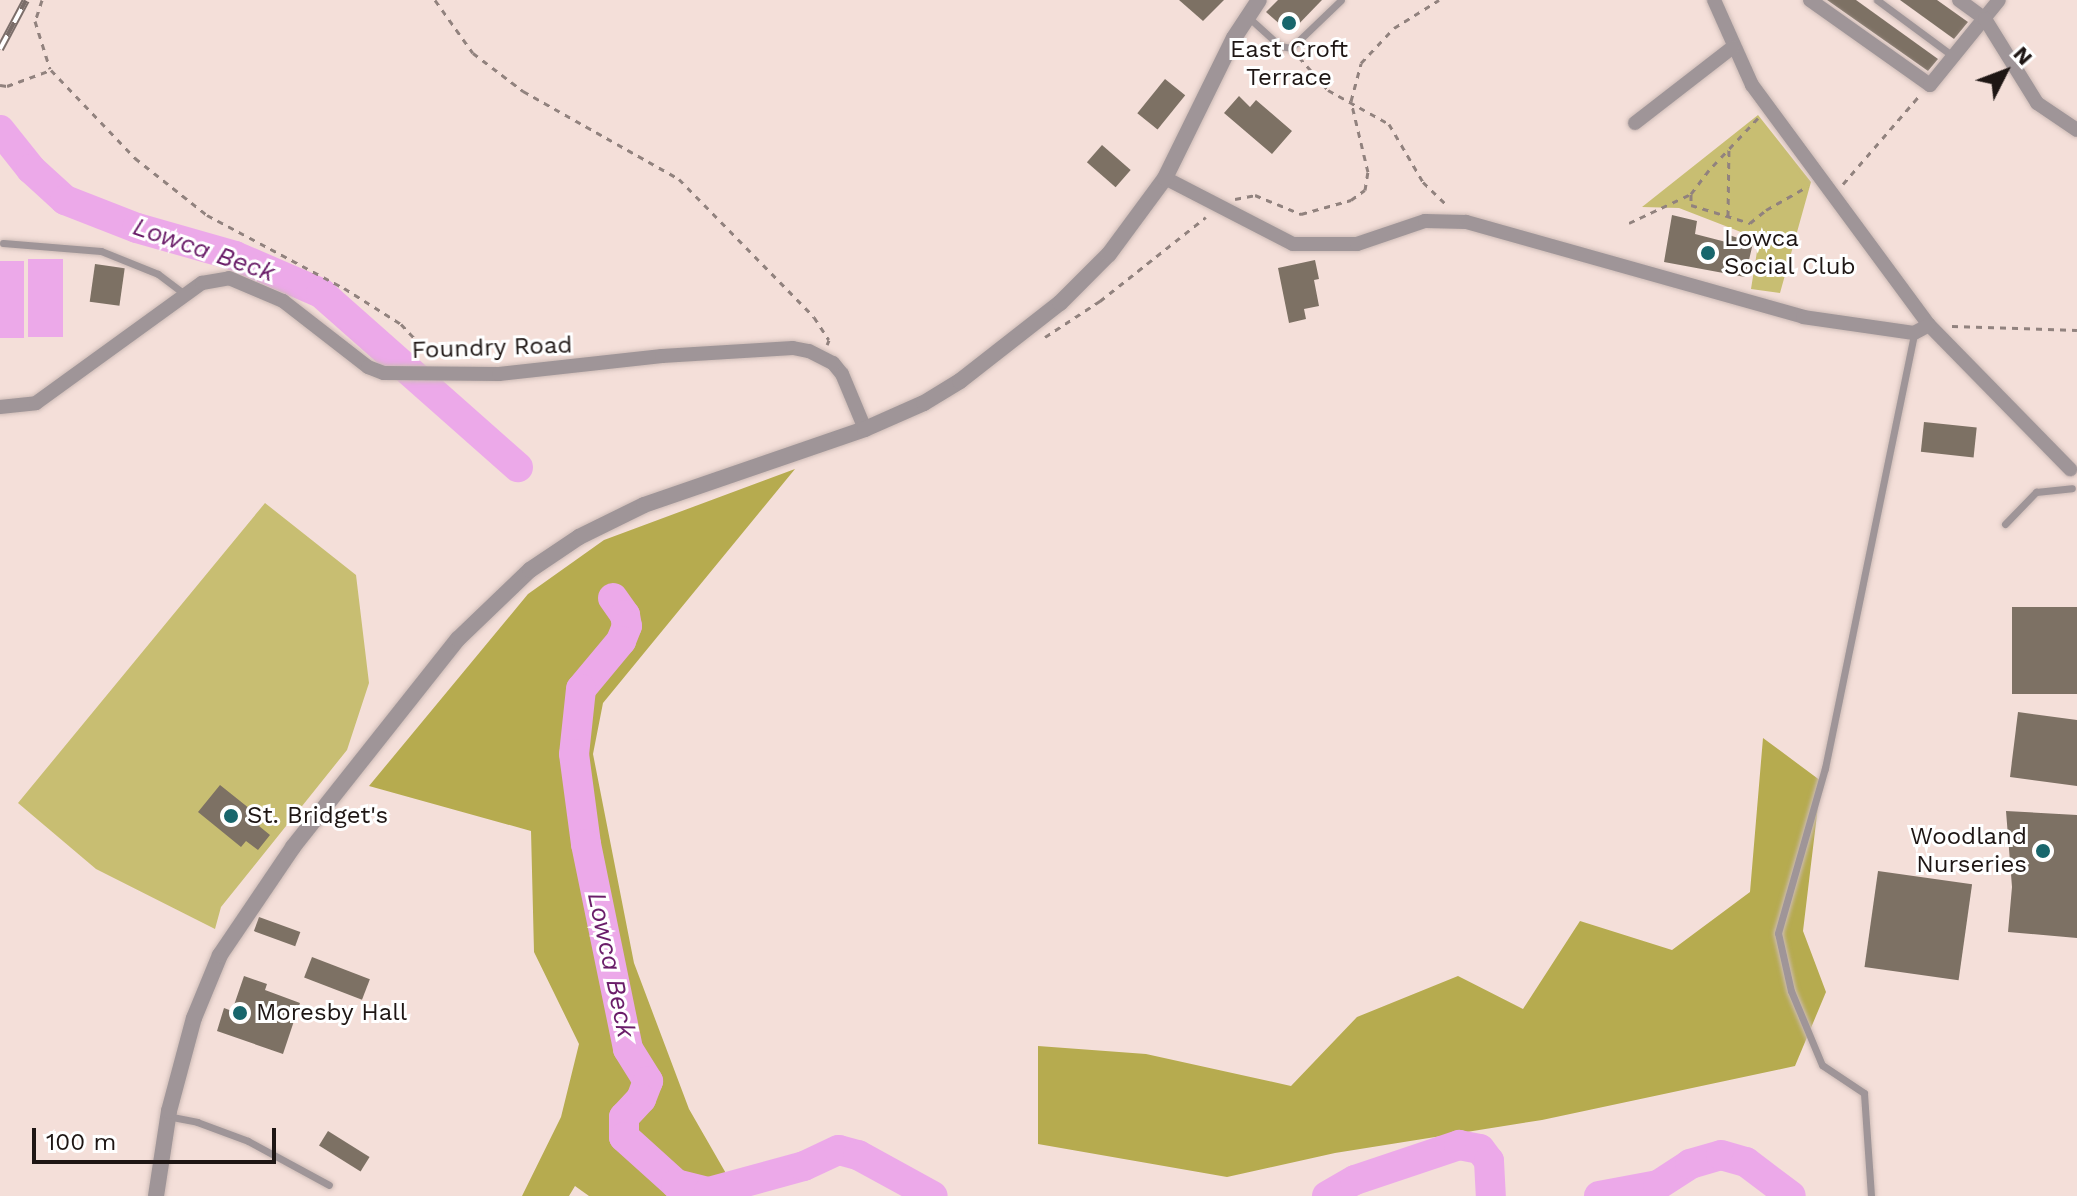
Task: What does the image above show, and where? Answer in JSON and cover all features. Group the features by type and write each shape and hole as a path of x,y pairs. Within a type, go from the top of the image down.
{"street":[{"path":"156,1196 167,1116 194,1018 220,955 293,847 416,689 478,618 530,570 608,522 644,505 865,429 943,393 1060,303 1109,254 1165,178 1234,38 1259,0"},
{"path":"1714,0 1752,85 1929,325 2070,469"},
{"path":"1810,0 1930,85 1999,0"},
{"path":"1959,0 1985,19 2037,103 2077,130"},
{"path":"1635,123 1733,47"},
{"path":"1165,178 1293,244 1357,244 1425,221 1455,223 1509,233 1803,317 1914,333 1929,325"},
{"name":"Foundry Road","path":"0,407 36,403 185,294 202,283 229,278 283,301 368,367 384,373 499,374 662,356 793,348 824,356"},
{"path":"824,356 842,374 865,429"}],"lane":[{"path":"1247,16 1280,46 1291,48 1341,0"},
{"path":"1877,0 1954,57"},
{"path":"3,243 101,251 158,274 185,294"},
{"path":"1871,1196 1864,1093 1822,1065 1791,991 1778,933 1825,768 1914,333"},
{"path":"2005,524 2036,492 2072,488"},
{"path":"167,1116 197,1122 248,1141 329,1185"}],"path":[{"path":"42,0 35,21 51,70 135,158 207,215 344,288 401,324 449,375"},
{"path":"435,0 473,53 523,91 679,179 814,317 829,340 824,356"},
{"path":"1228,203 1248,194 1301,214 1351,200 1365,190 1368,172 1351,101 1361,63 1394,28 1439,0"},
{"path":"1291,48 1328,90 1389,124 1423,182 1454,213 1455,223"},
{"path":"0,85 7,86 51,70"},
{"path":"1833,195 1930,85"},
{"path":"1629,223 1691,194 1729,148 1769,107"},
{"path":"1728,216 1729,148"},
{"path":"1691,194 1691,205 1750,223 1796,191 1823,180"},
{"path":"1038,341 1100,301 1212,214"},
{"path":"1929,325 2077,330"}],"shaded area":[{"path":"1758,115 1811,182 1780,293 1751,289 1759,239 1679,208 1642,207"},
{"path":"28,259 63,259 63,337 28,337"},
{"path":"0,261 24,261 24,338 0,338"},
{"path":"795,469 603,703 593,754 634,963 689,1109 739,1196 589,1196 575,1186 569,1196 522,1196 561,1117 579,1044 534,952 531,831 369,786 528,594 604,540"},
{"path":"265,503 356,575 369,683 347,750 221,907 215,929 96,869 18,803"},
{"path":"1763,738 1821,781 1803,931 1826,992 1795,1066 1542,1120 1335,1153 1227,1177 1038,1144 1038,1046 1146,1054 1291,1086 1357,1017 1458,976 1523,1009 1580,921 1672,950 1750,892"}],"building":[{"path":"1179,0 1224,0 1203,21"},
{"name":"East Croft Terrace","path":"1278,0 1322,0 1290,33 1266,12"},
{"path":"1827,0 1856,0 1938,59 1928,71"},
{"path":"1900,0 1937,0 1968,22 1954,39"},
{"path":"1165,79 1185,95 1158,130 1137,113"},
{"path":"1239,96 1250,107 1256,100 1292,131 1272,154 1224,113"},
{"path":"1102,145 1131,170 1116,187 1087,162"},
{"name":"Lowca Social Club","path":"1672,215 1697,221 1695,234 1726,242 1729,235 1753,243 1745,277 1664,262"},
{"path":"1315,260 1319,279 1314,280 1319,306 1304,309 1306,319 1289,323 1278,268"},
{"path":"95,264 125,268 119,306 90,302"},
{"path":"1924,422 1977,428 1974,457 1921,452"},
{"path":"2012,607 2077,607 2077,694 2012,694"},
{"name":"Woodland Nurseries","path":"2018,712 2077,720 2077,786 2010,777"},
{"name":"St. Bridget's","path":"220,785 264,820 259,826 270,835 258,850 246,841 241,847 198,812"},
{"name":"Woodland Nurseries","path":"2006,811 2077,815 2077,938 2008,932 2012,887"},
{"path":"1878,871 1972,884 1959,980 1865,967"},
{"path":"259,917 300,932 295,946 254,931"},
{"path":"312,957 370,979 362,1000 304,978"},
{"name":"Moresby Hall","path":"244,976 267,984 265,990 300,1003 283,1054 217,1031 224,1008 232,1011"},
{"path":"328,1131 370,1157 361,1171 319,1145"}],"waterway":[{"name":"Lowca Beck","path":"0,130 31,169 65,200 137,228 235,256 321,293 518,467"},
{"name":"Lowca Beck","path":"613,598 625,615 627,626 621,641 581,689 574,754 586,844 628,1049 648,1081 641,1099 624,1117 624,1137 676,1184 709,1192 804,1166 839,1150 858,1155 933,1196"},
{"name":"Lowca Beck","path":"1327,1196 1355,1180 1459,1145 1480,1149 1489,1161 1491,1196"},
{"name":"Lowca Beck","path":"1599,1196 1658,1185 1690,1164 1721,1155 1746,1162 1791,1196"}],"railway":[{"path":"0,49 26,0"}],"place":[{"name":"East Croft Terrace","path":"1289,23"},
{"name":"Lowca Social Club","path":"1708,253"},
{"name":"St. Bridget's","path":"231,816"},
{"name":"Woodland Nurseries","path":"2043,851"},
{"name":"Moresby Hall","path":"240,1013"}]}
